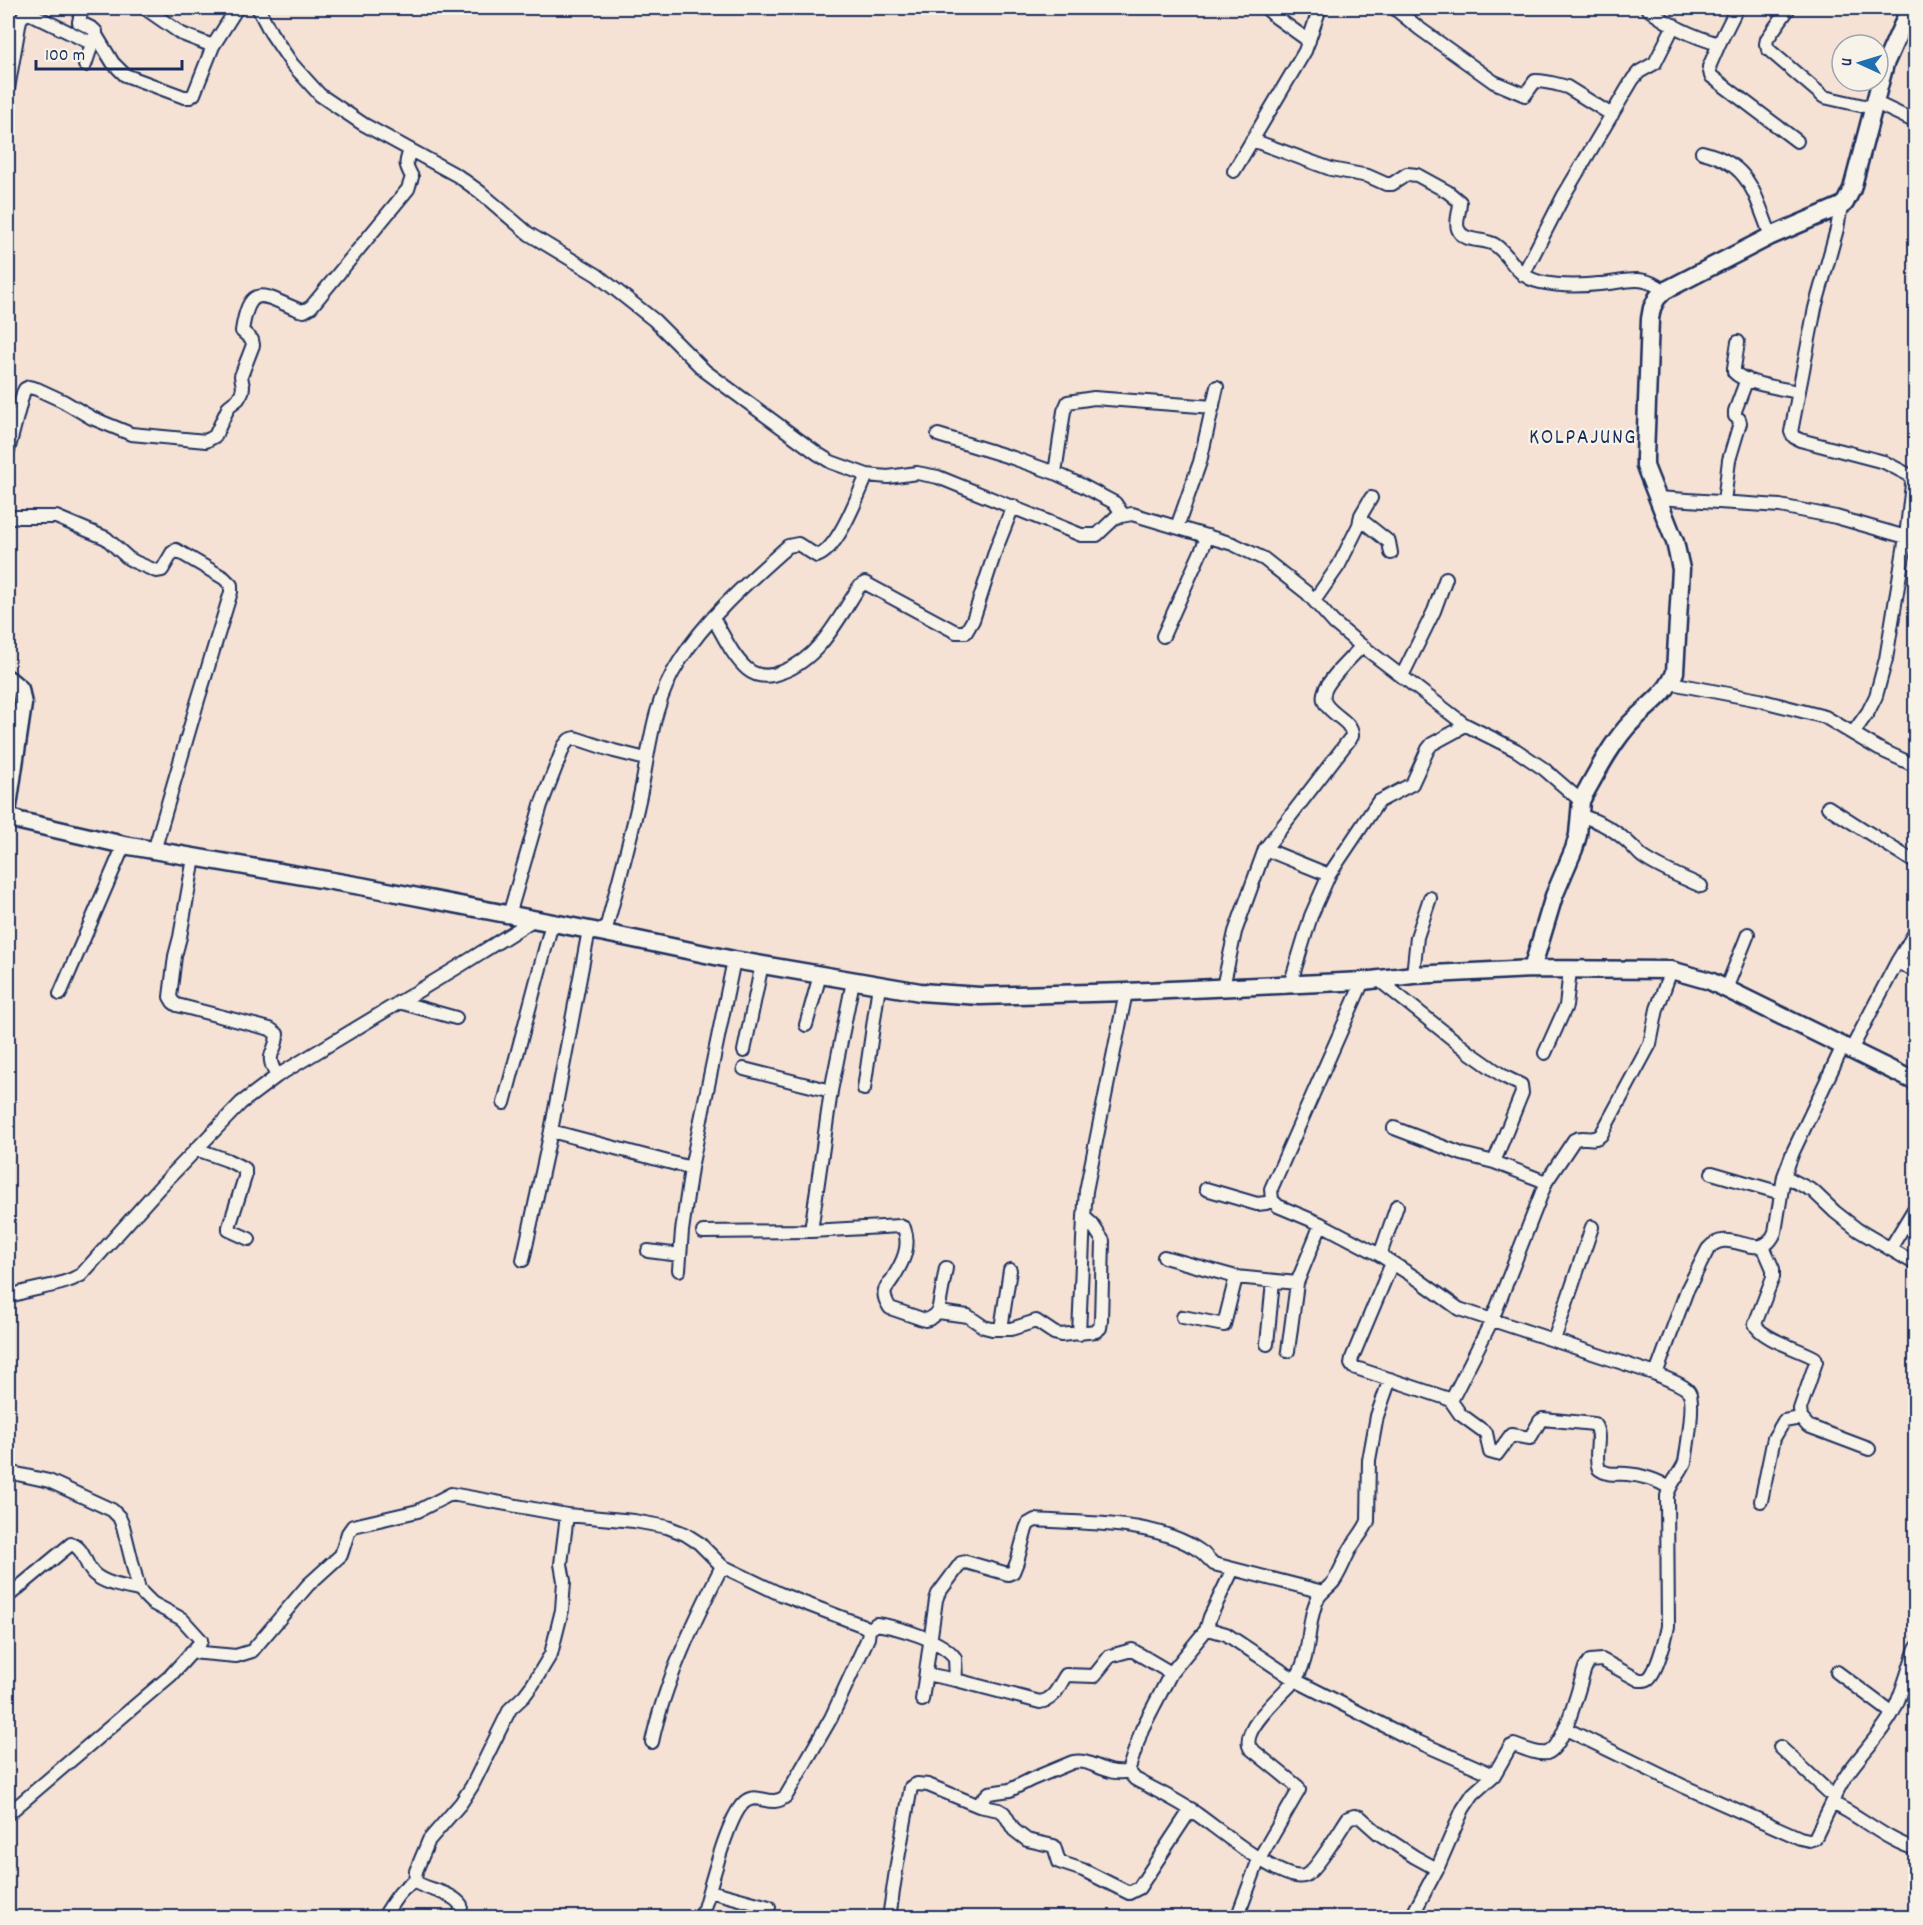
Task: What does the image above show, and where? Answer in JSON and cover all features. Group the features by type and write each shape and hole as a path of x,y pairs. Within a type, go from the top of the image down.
{"street":[{"path":"82,8 79,22 93,29 93,39 85,65"},
{"path":"8,89 20,20 29,14 93,39 125,75 184,97 190,97 194,94 213,46 237,8"},
{"path":"258,8 271,33 292,64 320,95 350,116 458,176 529,234 597,275 654,320 705,371 831,462 867,475 888,477 906,474 928,475 948,480 1081,535 1101,533 1116,517 1142,516 1245,549 1264,559 1307,593 1339,628 1464,724 1516,750 1544,769 1581,809 1632,846 1640,855 1701,886"},
{"path":"1266,8 1309,41"},
{"path":"1234,171 1295,71 1309,41 1320,8"},
{"path":"1394,8 1494,82 1525,95 1535,81 1559,84 1612,115"},
{"path":"1647,8 1666,21 1705,40 1719,44"},
{"path":"1737,8 1709,67 1711,76 1797,141"},
{"path":"1789,8 1767,39 1766,44 1769,50 1824,97 1874,105 1916,122"},
{"path":"1532,969 1551,906 1574,849 1581,809 1605,757 1626,729 1671,683 1676,665 1681,569 1675,542 1646,466 1644,445 1652,308 1664,291 1771,236 1841,207 1845,203 1852,189 1889,53 1910,8"},
{"path":"146,9 182,34 213,46"},
{"path":"1524,274 1564,195 1636,75 1657,59 1674,25"},
{"path":"1252,140 1331,169 1368,176 1386,184 1392,184 1407,174 1427,179 1460,202 1458,229 1465,237 1493,243 1516,269 1530,279 1541,283 1575,285 1636,279 1651,281 1664,291"},
{"path":"8,452 12,413 25,389 29,387 131,434 192,441 210,440 215,436 229,406 241,396 243,387 241,376 253,345 252,340 242,331 250,302 257,296 265,295 299,310 304,311 311,307 408,189 412,177 406,167 410,150"},
{"path":"1702,152 1727,160 1737,167 1752,190 1771,236"},
{"path":"1841,207 1815,308 1791,432 1800,440 1884,462 1911,476 1912,484 1906,537 1886,659 1880,683 1868,712 1853,733"},
{"path":"1738,342 1734,372 1736,375 1798,392"},
{"path":"1724,502 1729,460 1740,423 1735,416 1735,411 1747,379"},
{"path":"1177,528 1200,462 1217,387"},
{"path":"1055,474 1064,411 1068,402 1094,398 1213,407"},
{"path":"938,435 1013,458 1083,486 1115,503 1123,515"},
{"path":"523,1260 551,1131 602,926 640,792 655,716 662,693 679,662 713,618 788,546 798,544 817,556 828,550 838,535 867,475"},
{"path":"1314,601 1339,565 1371,498"},
{"path":"1657,498 1780,506 1836,517 1906,537"},
{"path":"713,618 744,665 754,673 767,676 791,669 807,658 832,627 859,587 865,583 956,632 966,632 973,620 996,549 1013,506"},
{"path":"8,517 49,517 65,521 106,538 128,558 156,571 162,570 176,550 224,578 231,585 231,592 154,851"},
{"path":"1360,519 1389,542 1390,553"},
{"path":"1163,636 1208,536"},
{"path":"1402,676 1434,611 1446,578"},
{"path":"1223,987 1235,932 1265,849 1352,736 1349,726 1324,702 1324,692 1362,646"},
{"path":"8,679 20,689 23,704 8,798 8,814 124,846 361,886 533,920 602,926 734,960 920,992 980,996 1126,992 1371,980 1413,975 1532,969 1671,970 1695,976 1726,989 1916,1082"},
{"path":"1671,683 1807,711 1825,717 1879,749 1916,766"},
{"path":"1290,984 1311,916 1329,875 1378,802 1412,784 1432,744 1464,724"},
{"path":"509,915 544,795 568,740 575,738 646,759"},
{"path":"1828,807 1916,862"},
{"path":"60,994 124,846"},
{"path":"1265,849 1329,875"},
{"path":"194,858 175,956 170,997 177,1005 270,1029 277,1034 277,1041 270,1053 270,1060 277,1076"},
{"path":"1413,975 1417,937 1430,898"},
{"path":"8,1297 68,1282 81,1275 124,1225 241,1103 277,1076 458,968 533,920"},
{"path":"504,1103 552,923"},
{"path":"1656,1374 1687,1290 1712,1243 1721,1240 1757,1247 1763,1246 1772,1239 1782,1185 1793,1152 1847,1048 1916,931"},
{"path":"1726,989 1748,934"},
{"path":"679,1270 691,1168 734,960"},
{"path":"1897,962 1916,972"},
{"path":"744,1051 762,964"},
{"path":"1545,1053 1566,1006 1570,970"},
{"path":"1451,1401 1492,1320 1546,1182 1574,1140 1578,1137 1591,1140 1601,1135 1652,1040 1654,1017 1671,970"},
{"path":"806,1025 820,975"},
{"path":"1371,980 1503,1076 1521,1085 1522,1093 1494,1162"},
{"path":"1371,980 1271,1189 1272,1200 1278,1206 1321,1224 1380,1255 1452,1305 1473,1315 1656,1374 1685,1388 1691,1398 1685,1462 1669,1488 1666,1517 1668,1626 1665,1641 1649,1678 1639,1680 1602,1660 1590,1661 1585,1668 1566,1729 1553,1749 1540,1753 1514,1745 1510,1746 1494,1775 1473,1794 1462,1809 1437,1869 1411,1917"},
{"path":"811,1231 831,1091 853,981"},
{"path":"864,1089 879,985"},
{"path":"1079,1334 1086,1191 1126,992"},
{"path":"399,1002 456,1018"},
{"path":"744,1068 831,1091"},
{"path":"1394,1128 1461,1154 1494,1162 1546,1182"},
{"path":"551,1131 691,1168"},
{"path":"196,1149 245,1169 245,1177 229,1227 234,1233 249,1239"},
{"path":"1712,1173 1813,1191 1845,1221 1916,1264"},
{"path":"1206,1189 1257,1204 1272,1200"},
{"path":"1380,1255 1397,1206"},
{"path":"1890,1249 1916,1206"},
{"path":"938,1312 968,1316 984,1327 1011,1329 1036,1321 1061,1335 1096,1331 1100,1328 1101,1321 1103,1241 1084,1217"},
{"path":"1288,1352 1297,1283 1321,1224"},
{"path":"703,1232 811,1231 895,1225 904,1228 907,1246 903,1260 885,1290 886,1302 890,1308 925,1320 938,1312 946,1268"},
{"path":"1554,1340 1592,1227"},
{"path":"1763,1246 1773,1269 1773,1278 1755,1324 1757,1329 1815,1358 1816,1362 1800,1409 1801,1418 1808,1426 1869,1449"},
{"path":"648,1251 681,1255"},
{"path":"1164,1257 1236,1277 1297,1283"},
{"path":"1392,1263 1351,1364 1356,1369 1451,1401 1461,1414 1486,1433 1490,1452 1493,1454 1502,1450 1511,1435 1526,1438 1532,1436 1543,1419 1591,1424 1596,1426 1598,1431 1597,1464 1603,1473 1639,1476 1669,1488"},
{"path":"1001,1329 1010,1270"},
{"path":"1183,1317 1224,1325 1236,1277"},
{"path":"1267,1344 1273,1281"},
{"path":"1237,1917 1259,1859 1299,1790 1250,1748 1248,1738 1274,1701 1295,1680 1305,1658 1318,1598 1335,1580 1352,1545 1368,1521 1369,1460 1377,1416 1390,1379"},
{"path":"1761,1502 1773,1438 1784,1421 1801,1418"},
{"path":"8,1472 49,1480 112,1510 119,1517 123,1526 139,1590"},
{"path":"191,1652 236,1656 252,1651 308,1585 341,1555 348,1533 353,1526 418,1511 451,1494 567,1515 634,1521 667,1527 685,1533 699,1543 722,1566 778,1593 864,1626 869,1630"},
{"path":"415,1882 416,1870 429,1840 461,1803 510,1710 533,1684 551,1654 562,1610 564,1581 561,1564 567,1515"},
{"path":"922,1700 938,1594 961,1563 966,1562 1008,1574 1013,1572 1028,1524 1035,1520 1124,1526 1144,1530 1181,1540 1203,1552 1214,1564 1323,1592"},
{"path":"8,1593 12,1593 71,1544 79,1547 91,1572 100,1578 139,1590 152,1603 182,1619 200,1637 200,1642 170,1676 8,1814"},
{"path":"652,1742 679,1659 722,1566"},
{"path":"1129,1772 1142,1729 1171,1673 1206,1630 1233,1569"},
{"path":"701,1917 730,1825 738,1809 748,1799 776,1802 786,1796 831,1718 868,1638 869,1630 876,1624 886,1626 942,1646 955,1658 956,1680"},
{"path":"1206,1630 1226,1634 1295,1680 1407,1737 1494,1775"},
{"path":"1566,1729 1685,1787 1800,1838 1815,1839 1837,1790 1892,1713 1916,1648"},
{"path":"926,1674 1040,1702 1047,1701 1059,1689 1066,1675 1096,1675 1110,1656 1132,1650 1171,1673"},
{"path":"1837,1672 1892,1713"},
{"path":"1780,1747 1842,1808 1884,1835 1916,1849"},
{"path":"979,1806 989,1793 1010,1790 1072,1762 1088,1763 1108,1771 1129,1772"},
{"path":"1129,1772 1134,1779 1191,1809 1259,1859 1289,1874 1302,1877 1308,1874 1348,1818 1354,1816 1360,1817 1378,1833 1437,1869"},
{"path":"890,1917 911,1787 917,1784 928,1785 979,1806 999,1810 1004,1813 1014,1830 1027,1840 1052,1845 1059,1862 1083,1870 1129,1893 1139,1888 1191,1809"},
{"path":"383,1917 401,1893 415,1882 449,1895 458,1901 461,1905 460,1917"},
{"path":"710,1891 769,1907"}],"district":[{"name":"KOLPAJUNG","path":"1583,435"}]}
